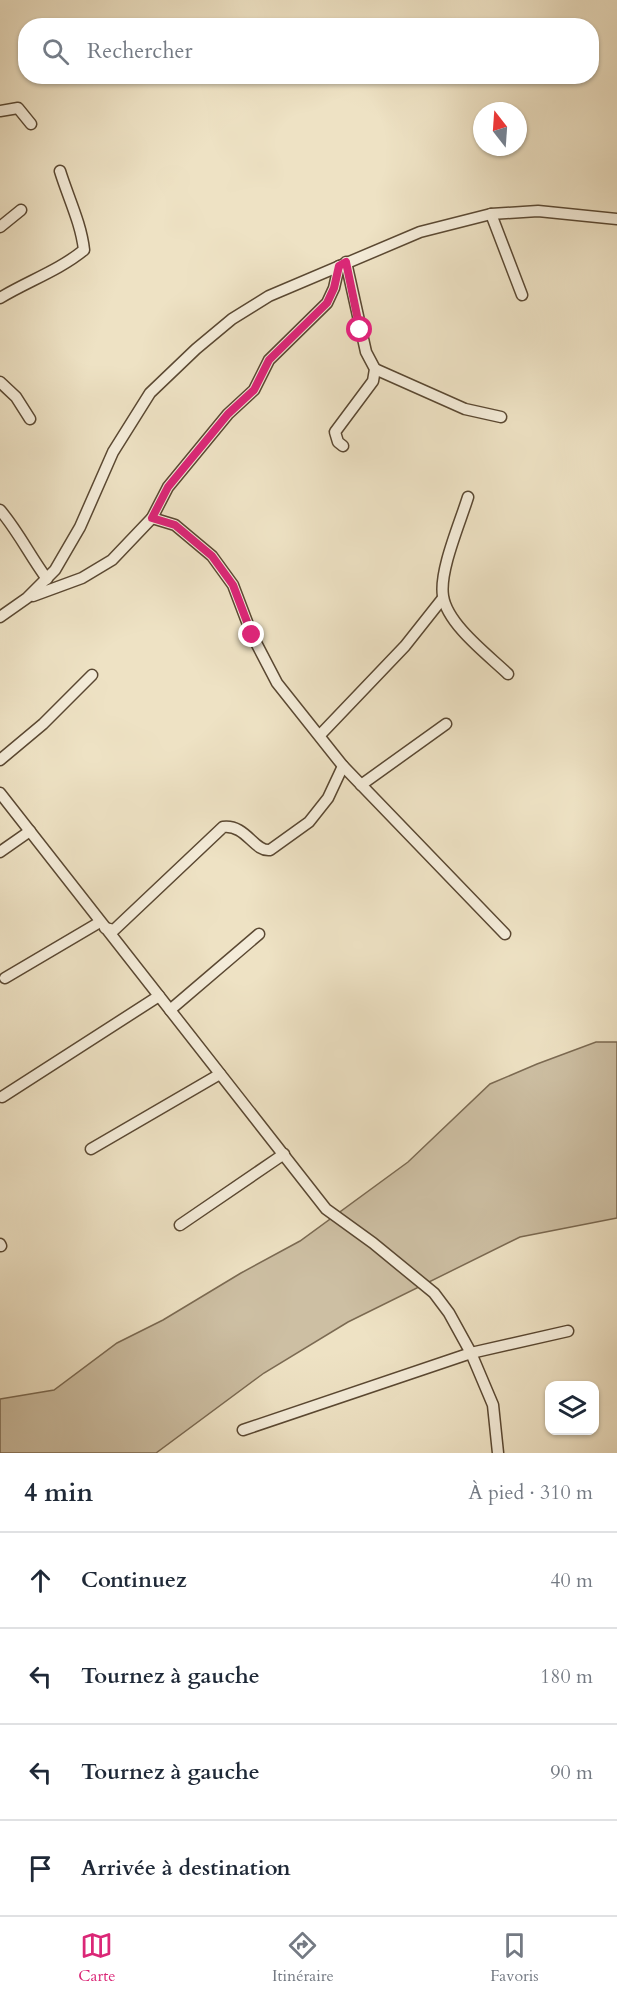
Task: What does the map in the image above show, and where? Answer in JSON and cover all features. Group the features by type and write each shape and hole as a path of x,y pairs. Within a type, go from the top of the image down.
{"street":[{"path":"0,111 18,108 31,124"},
{"path":"0,298 19,286 53,271 84,250 82,231 60,171"},
{"path":"0,227 21,210"},
{"path":"0,617 27,598 55,570 81,527 113,452 150,393 196,349 232,319 269,296 420,232 491,214 538,211 617,219"},
{"path":"491,214 522,295"},
{"path":"343,264 366,352 375,369 373,381 335,432 338,442 343,446"},
{"path":"27,598 82,578 112,560 152,518 168,487 228,414 254,390 269,360 327,303 343,264"},
{"path":"375,369 465,409 501,417"},
{"path":"0,382 16,397 30,419"},
{"path":"468,497 444,571 443,598 450,614 465,634 508,674"},
{"path":"0,510 47,579"},
{"path":"152,518 175,525 212,556 233,585 252,635 277,683 343,766 505,934"},
{"path":"320,735 405,646 443,598"},
{"path":"0,760 43,724 92,675"},
{"path":"361,785 446,724"},
{"path":"102,925 114,930 223,827 233,827 244,833 263,850 270,850 309,822 328,798 343,766"},
{"path":"0,793 326,1209 373,1243 434,1293 449,1313 471,1353 493,1405 498,1453"},
{"path":"0,852 30,831"},
{"path":"5,978 102,925"},
{"path":"170,1010 259,934"},
{"path":"2,1097 159,996"},
{"path":"91,1149 220,1074"},
{"path":"180,1225 284,1154"},
{"path":"243,1430 471,1353 568,1331"}],"shaded area":[{"path":"596,1042 617,1042 617,1218 520,1237 348,1322 264,1373 156,1453 0,1453 0,1399 54,1390 117,1343 163,1320 300,1241 408,1162 490,1084"}],"route":[{"path":"252,635 233,585 212,556 175,525 152,518 168,487 228,414 254,390 269,360 327,303 334,288 339,266 346,262 360,330"}]}
